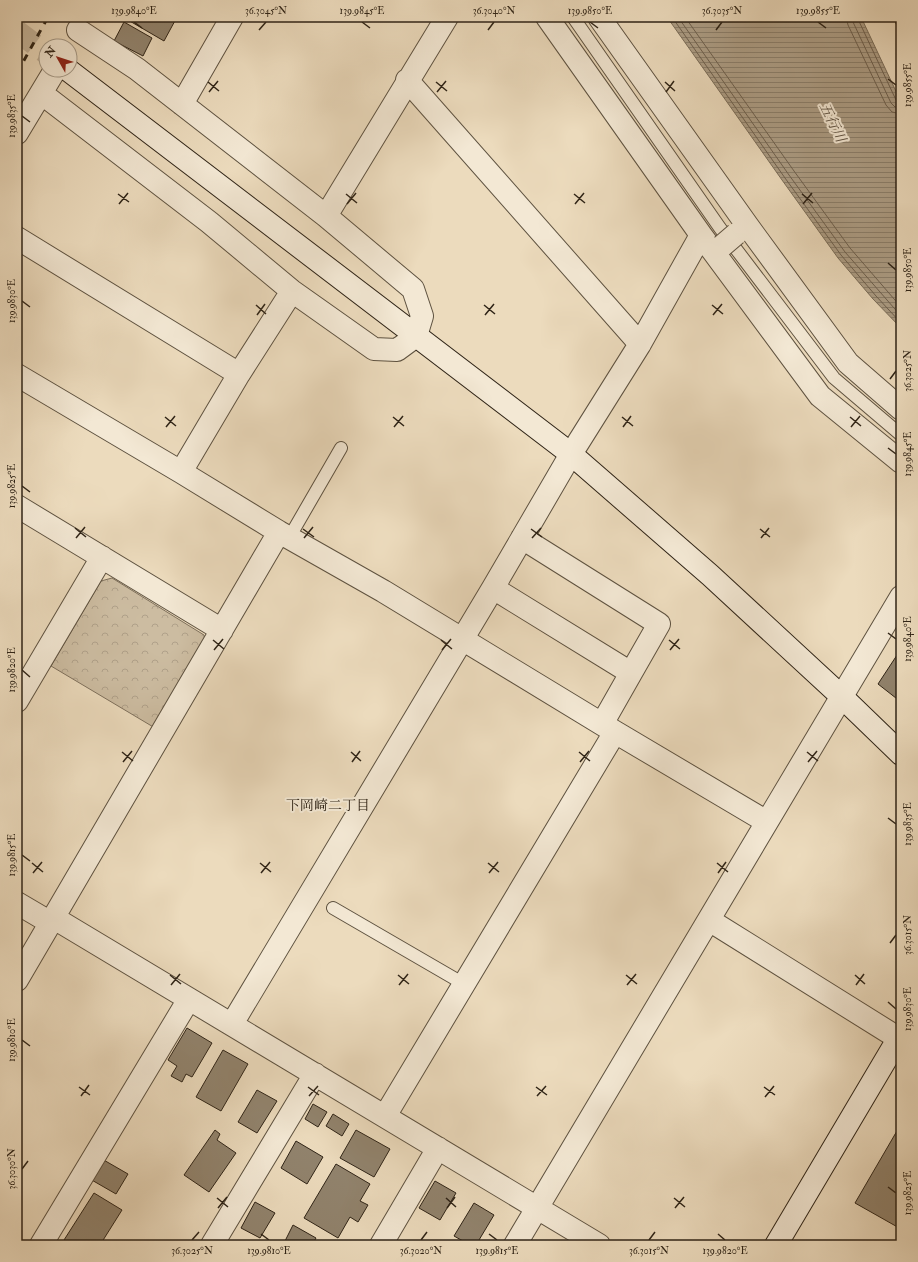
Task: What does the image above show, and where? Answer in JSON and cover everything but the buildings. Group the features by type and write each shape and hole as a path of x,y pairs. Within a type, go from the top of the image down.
{"street":[{"path":"182,104 232,17"},
{"path":"326,216 407,80 447,17"},
{"path":"547,17 701,235 730,239 848,363 901,409"},
{"path":"599,17 730,239 820,396 901,462"},
{"path":"41,93 209,222 292,291 374,350 397,350 416,336 422,316 413,289 326,216 137,69 77,31"},
{"path":"17,133 50,78"},
{"path":"78,78 571,454 710,575 841,696 901,754"},
{"path":"407,80 640,344"},
{"path":"232,1024 493,588 571,454 640,344 701,235"},
{"path":"17,238 239,374"},
{"path":"181,472 239,374 292,291"},
{"path":"17,376 181,472 284,535 383,591 608,728 767,822"},
{"path":"17,506 222,630"},
{"path":"17,980 222,630 284,535"},
{"path":"385,1116 464,984 608,728 631,673 659,624 522,538"},
{"path":"20,689 102,557"},
{"path":"493,588 631,673"},
{"path":"515,1245 710,920 841,696 901,597"},
{"path":"17,903 52,921 232,1024 599,1245"},
{"path":"710,920 900,1036 776,1245"},
{"path":"40,1245 189,999"},
{"path":"212,1245 315,1074"},
{"path":"381,1245 438,1148"}],"lane":[{"path":"573,17 720,228 834,378 901,435"},
{"path":"284,535 341,448"},
{"path":"333,908 464,984"}],"path":[{"path":"894,17 901,33"}],"green space":[{"path":"112,578 204,635 205,643 155,728 51,666 101,581"}],"water":[{"name":"五行川","path":"667,17 861,17 901,102 901,328 873,299 838,258"}],"tunnel":[{"path":"17,31 38,47"}],"railway":[{"path":"17,73 48,17"}],"district":[{"name":"下岡崎二丁目","path":"328,805"}]}
